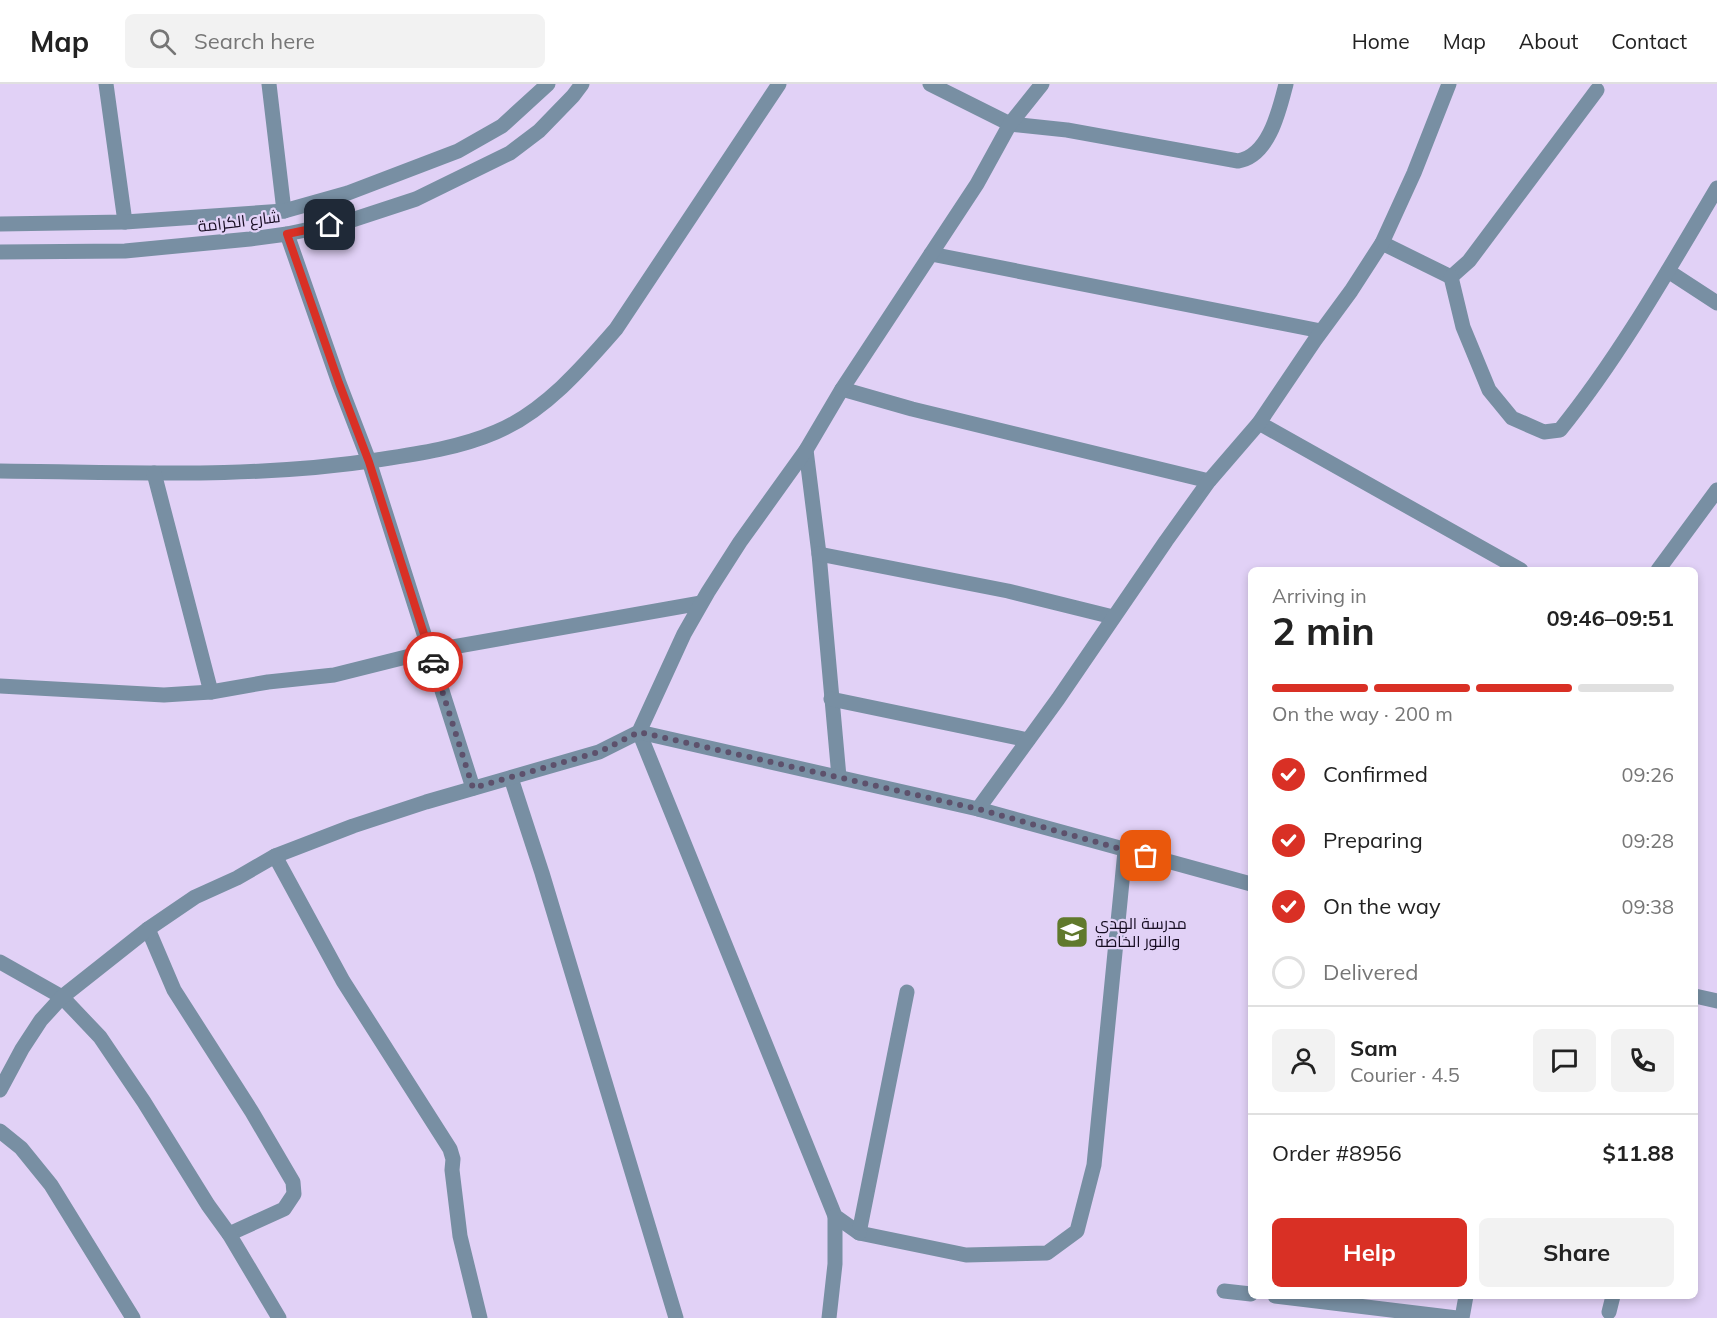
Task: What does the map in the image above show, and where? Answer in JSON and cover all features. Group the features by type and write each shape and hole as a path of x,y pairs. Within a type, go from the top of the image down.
{"street":[{"path":"106,84 125,222"},
{"path":"268,84 284,211"},
{"name":"شارع الكرامة","path":"0,225 125,222 284,211 348,193 458,151 502,126 548,84"},
{"name":"شارع الكرامة","path":"0,252 125,251 287,234 352,220 416,199 499,158 539,131 582,84"},
{"path":"0,471 233,473 334,467 429,452 497,432 526,415 555,392 588,361 616,329 779,84"},
{"path":"930,84 1010,124 1067,130 1238,162 1255,155 1266,138 1279,110 1286,84"},
{"path":"0,1090 40,1020 62,997 148,929 195,897 237,878 275,856 353,826 473,788 599,752 639,732 684,634 701,603 740,542 806,450 842,389 977,184 1010,124 1042,84"},
{"path":"978,809 1209,481 1259,423 1351,291 1382,243 1414,172 1449,84"},
{"path":"1451,277 1469,261 1597,90"},
{"path":"1451,277 1463,327 1489,390 1512,418 1544,432 1560,430 1580,405 1668,271 1717,188"},
{"path":"287,234 369,462 473,788"},
{"path":"1382,243 1451,277"},
{"path":"931,254 1321,331"},
{"path":"1668,271 1717,303"},
{"path":"842,389 923,412 1209,481"},
{"path":"1259,423 1516,567"},
{"path":"806,450 819,554 839,777"},
{"path":"154,473 211,692"},
{"path":"1660,567 1717,490"},
{"path":"819,554 1008,591 1113,617"},
{"path":"0,686 164,695 211,692 268,682 334,675 430,651 701,603"},
{"path":"831,699 1028,740"},
{"path":"639,732 978,809 1248,883"},
{"path":"639,732 835,1216 835,1264 829,1318"},
{"path":"511,778 542,873 676,1318"},
{"path":"835,1216 860,1233 966,1256 1047,1253 1077,1231 1094,1165 1125,851"},
{"path":"275,856 343,981 450,1149 453,1159 452,1170 460,1236 480,1318"},
{"path":"148,929 174,990 252,1112 293,1182 294,1194 284,1209 229,1234"},
{"path":"0,962 62,997 107,1046 208,1205 229,1234 279,1318"},
{"path":"860,1233 907,992"},
{"path":"1698,997 1717,1001"},
{"path":"0,1131 21,1148 51,1185 134,1318"},
{"path":"1224,1291 1248,1294"},
{"path":"1332,1299 1459,1318 1465,1299"},
{"path":"1609,1312 1612,1299"}],"way so far":[{"path":"433,662 473,788 599,752 639,732 978,809 1146,856"}],"place":[{"name":"مدرسة الهدى والنور الخاصة","path":"1072,932"}],"route":[{"path":"330,225 287,234 369,462 433,662"}]}
